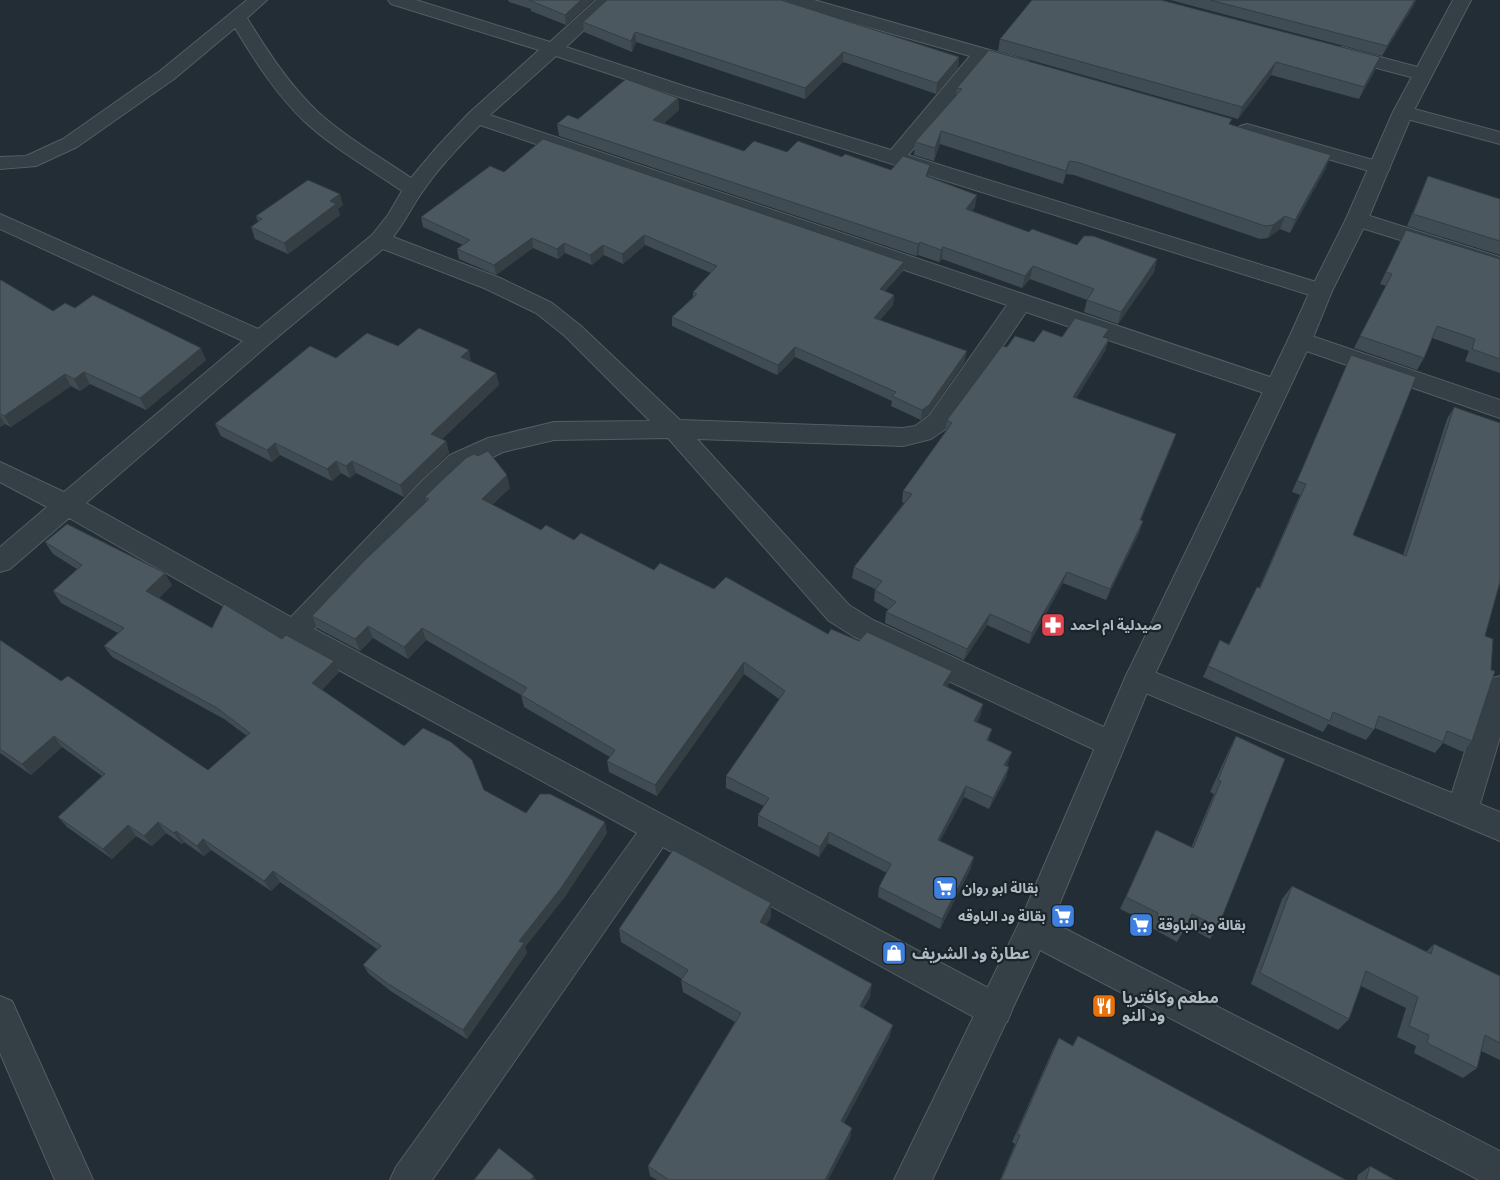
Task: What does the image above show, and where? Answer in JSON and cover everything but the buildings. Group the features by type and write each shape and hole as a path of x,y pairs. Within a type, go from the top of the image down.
{"street":[{"path":"0,163 29,162 70,143 167,75 258,0"},
{"path":"0,562 260,339 380,240 398,217 413,189 476,116 607,0"},
{"path":"794,0 823,4 1039,70"},
{"path":"913,1180 1033,929 1110,744 1300,340 1320,291 1357,219 1403,112 1462,0"},
{"path":"405,1 692,95 1320,291"},
{"path":"237,17 261,56 285,88 313,118 413,189"},
{"path":"1328,49 1422,74"},
{"path":"896,158 982,54"},
{"path":"1403,112 1500,138"},
{"path":"476,116 1276,388"},
{"path":"1228,124 1380,168"},
{"path":"1357,219 1500,264"},
{"path":"0,221 260,339"},
{"path":"380,240 492,283 544,308 573,332 674,428 839,613 862,628 1110,744"},
{"path":"294,632 432,488 460,462 497,444 554,431 674,428 903,438 922,433 938,422 1022,301"},
{"path":"1300,340 1500,409"},
{"path":"0,471 66,505 294,632 995,1010"},
{"path":"1140,678 1500,827"},
{"path":"1462,812 1500,688"},
{"path":"409,1180 475,1090 658,828"},
{"path":"1033,929 1500,1171"},
{"path":"0,1013 74,1180"}],"place":[{"name":"صيدلية ام احمد","path":"1053,625"},
{"name":"بقالة ابو روان","path":"945,888"},
{"name":"بقالة ود الباوقه","path":"1063,916"},
{"name":"بقالة ود الباوقة","path":"1141,925"},
{"name":"عطارة ود الشريف","path":"894,953"},
{"name":"مطعم وكافتريا ود النو","path":"1104,1006"}]}
